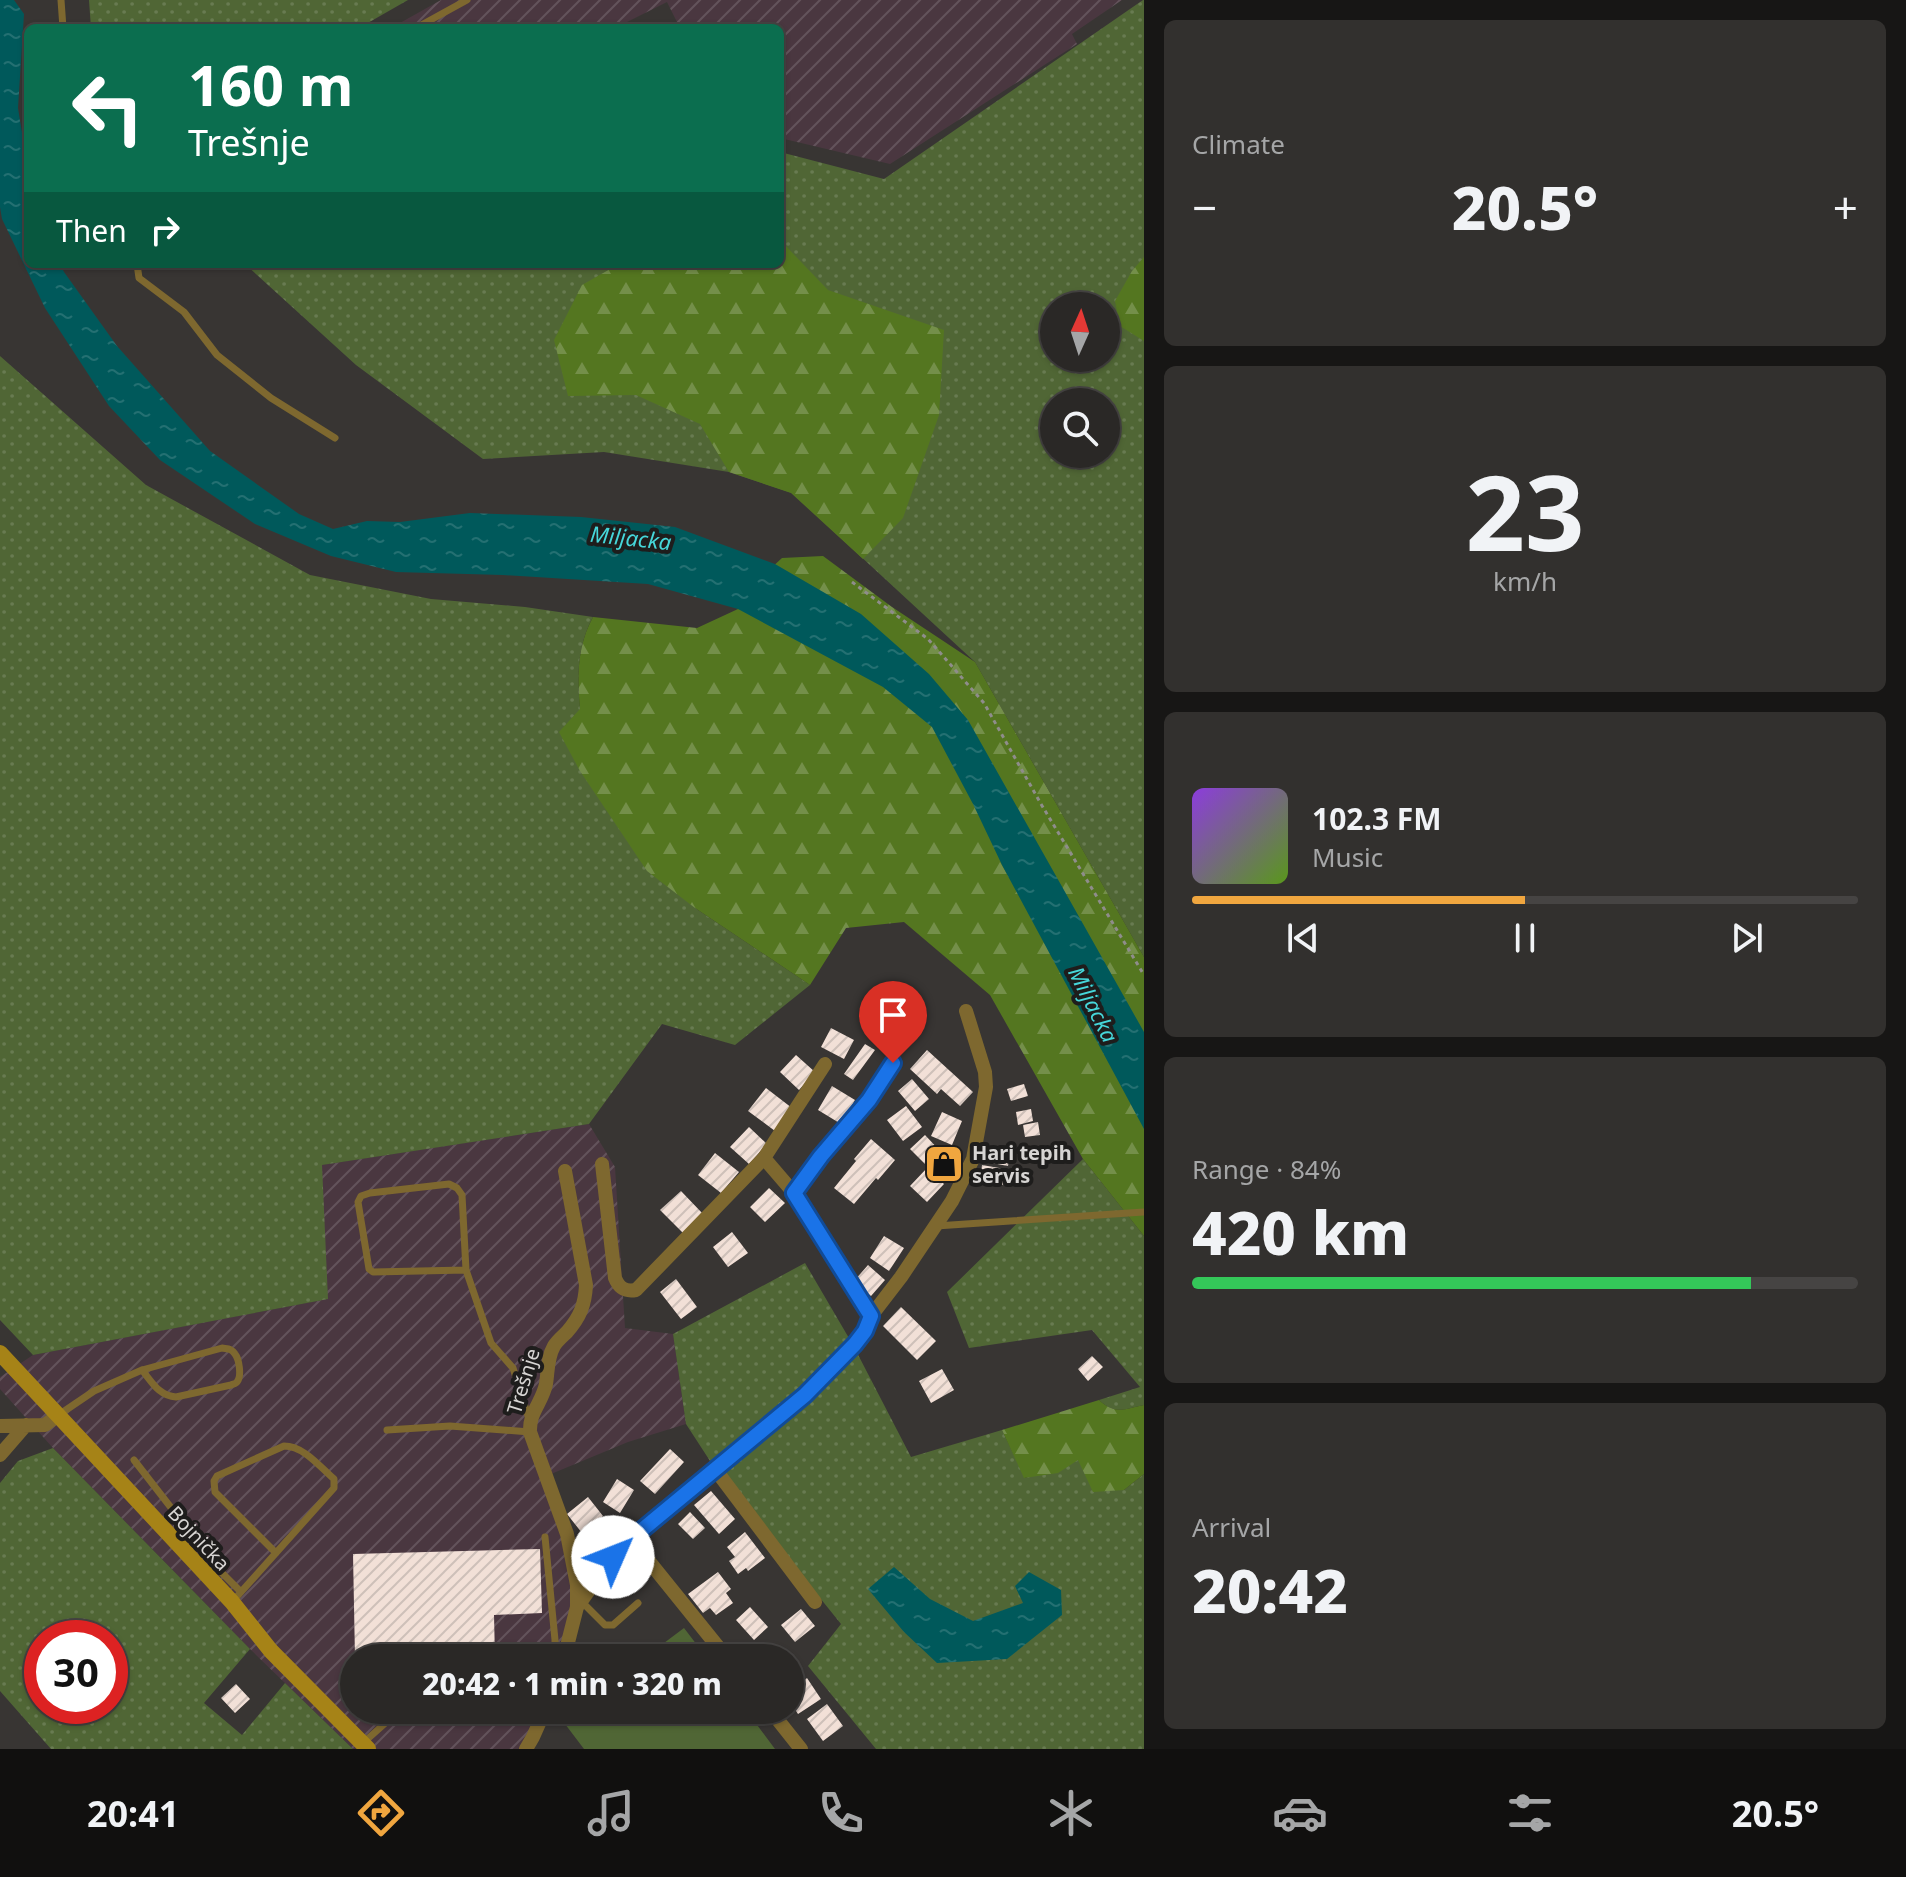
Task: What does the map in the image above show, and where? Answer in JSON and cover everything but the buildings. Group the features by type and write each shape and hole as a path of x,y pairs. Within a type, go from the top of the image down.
{"main road":[{"name":"Bojnička","path":"0,1353 236,1597 271,1651 365,1746"}],"street":[{"name":"Trešnje","path":"568,1644 579,1604 613,1557 805,1395 855,1344 871,1316 952,1201 973,1159 986,1087 985,1072 966,1011"},
{"path":"794,1193 869,1100 893,1063"},
{"path":"602,1164 615,1278 623,1289 636,1290 764,1158 825,1064"},
{"path":"764,1158 794,1193 871,1316"},
{"name":"Trešnje","path":"565,1171 586,1285 585,1300 575,1322 554,1346 545,1386 530,1426 567,1534 579,1604"},
{"path":"0,1426 45,1425 58,1415"},
{"path":"0,1455 26,1425"},
{"path":"715,1469 815,1602"},
{"path":"631,1539 716,1644"},
{"path":"534,1745 541,1724"},
{"path":"781,1724 801,1749"}],"lane":[{"path":"61,0 63,24"},
{"path":"423,24 467,0"},
{"path":"138,268 139,278 184,312 217,355 271,398 335,438"},
{"path":"387,1430 530,1426 513,1368 491,1343 466,1270 462,1195 457,1188 449,1184 361,1196 358,1202 369,1269 373,1272 466,1270"},
{"path":"934,1227 1144,1212"},
{"path":"58,1415 94,1391 142,1370 222,1348 235,1353 240,1377 231,1385 176,1397 161,1393 142,1370"},
{"path":"134,1460 221,1572 236,1597 276,1553 334,1488 336,1484 300,1449 284,1446 217,1476 214,1481 215,1492 276,1553"},
{"path":"545,1537 554,1644"},
{"path":"579,1604 609,1626 638,1603"},
{"path":"365,1746 386,1724"}],"path":[{"path":"852,582 928,639 984,703 1144,975"}],"shaded area":[{"path":"441,0 1122,0 1072,34 1077,44 890,164 784,139 784,24 678,24 667,2 623,24 398,24"},
{"path":"589,1124 615,1167 625,1328 673,1334 686,1424 628,1442 551,1474 584,1601 574,1644 340,1644 340,1724 543,1724 531,1749 353,1749 250,1649 53,1448 0,1389 0,1377 33,1355 327,1299 321,1165"}],"green space":[{"path":"89,0 408,0 366,24 91,24"},
{"path":"1144,0 1144,957 975,662 792,493 729,472 604,452 483,459 356,365 249,268 784,268 784,153 884,179"},
{"path":"784,244 828,290 944,330 939,415 903,518 863,559 791,493 729,472 700,424 636,395 568,396 554,340 582,285 612,268 784,268"},
{"path":"1144,257 1144,341 1120,326 1120,292"},
{"path":"0,356 146,485 310,575 431,599 525,607 593,617 579,662 580,709 695,908 810,985 735,1045 662,1024 589,1124 322,1165 328,1299 33,1355 0,1320"},
{"path":"823,556 975,662 1144,957 1144,1236 1083,1159 990,995 904,922 846,928 810,985 695,908 647,871 580,771 559,732 580,709 579,662 593,617 697,628 738,609 753,585 782,558"},
{"path":"1083,1159 1144,1236 1144,1405 1126,1409 1110,1408 1099,1400 1140,1387 1092,1330 969,1348 947,1292"},
{"path":"805,1263 853,1345 911,1457 1002,1430 1025,1478 1078,1459 1124,1490 1144,1474 1144,1749 876,1749 808,1666 841,1624 712,1464 686,1424 673,1334"},
{"path":"1099,1400 1115,1409 1144,1405 1144,1474 1124,1490 1093,1492 1078,1460 1058,1473 1024,1478 1002,1430"},
{"path":"53,1448 250,1649 204,1703 242,1735 285,1683 353,1749 51,1749 29,1724 128,1724 128,1620 24,1620 24,1718 0,1691 0,1483 18,1461"},
{"path":"684,1628 696,1644 663,1644"},
{"path":"565,1724 756,1724 775,1749 584,1749"}],"water":[{"path":"0,0 14,0 24,14 18,108 24,145 24,265 2,219"},
{"name":"Miljacka","path":"26,268 62,268 117,346 210,451 299,514 333,529 367,521 400,522 470,513 581,517 675,527 775,564 861,614 929,674 968,720 1144,1032 1144,1129 1002,865 932,727 883,687 738,609 648,584 396,572 331,556 255,524 160,460 109,406 45,308"},
{"path":"894,1567 930,1599 973,1621 1023,1603 1015,1586 1029,1572 1061,1590 1062,1615 1007,1659 937,1663 904,1632 868,1589"}],"place":[{"name":"Hari tepih servis","path":"944,1164"}],"route":[{"path":"613,1557 805,1395 865,1331 871,1316 794,1193 869,1100 893,1063"}]}
